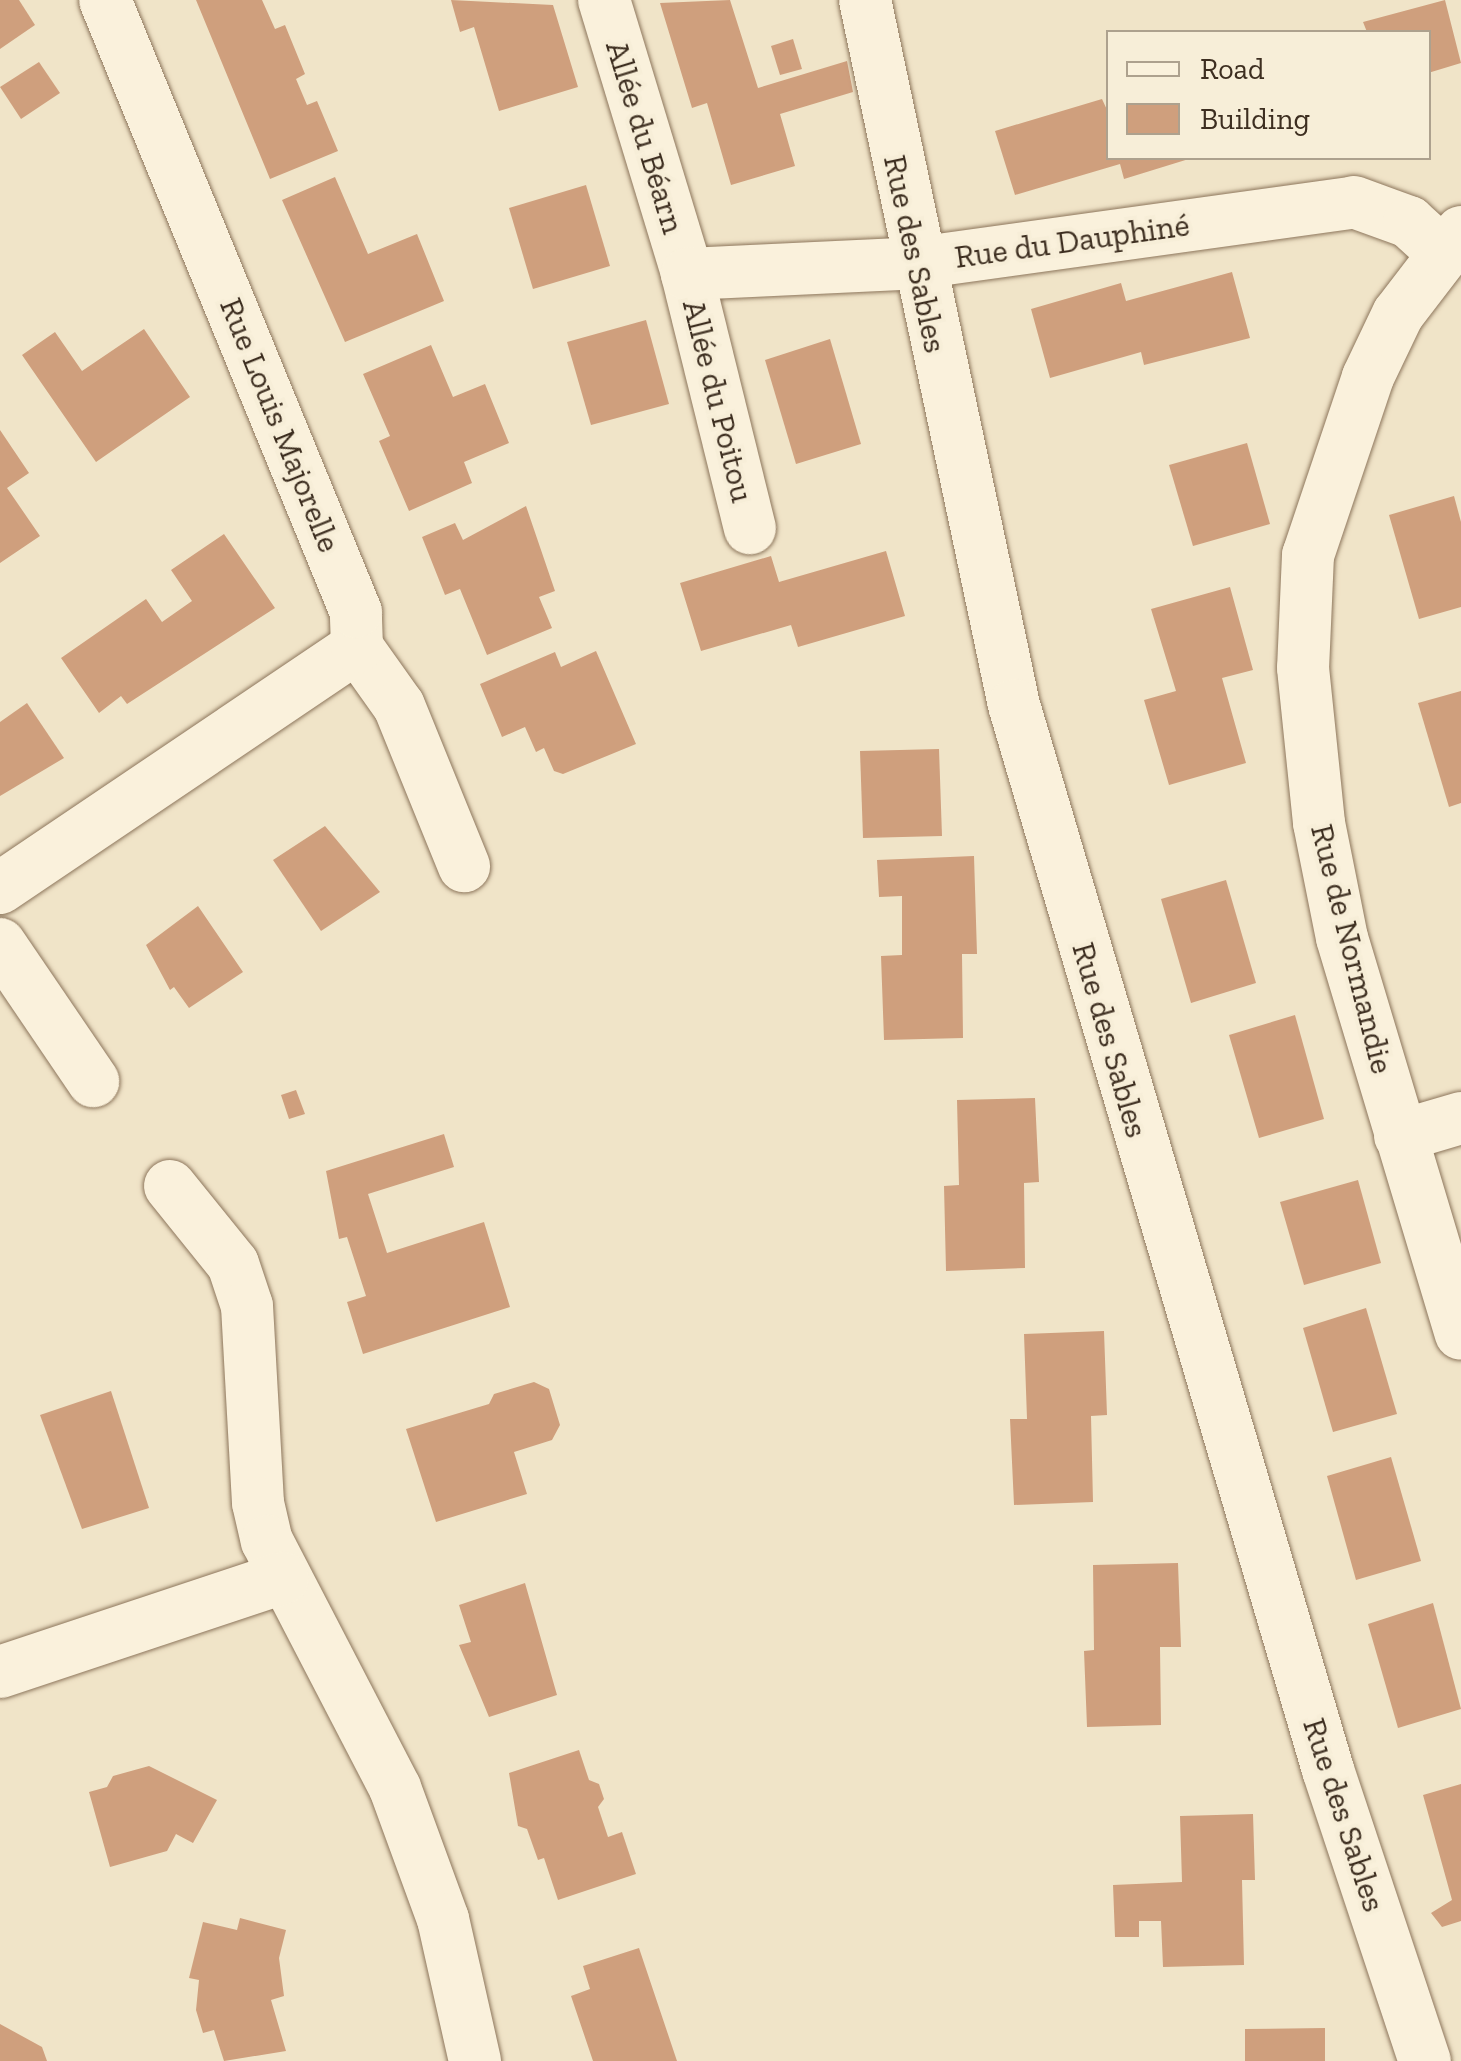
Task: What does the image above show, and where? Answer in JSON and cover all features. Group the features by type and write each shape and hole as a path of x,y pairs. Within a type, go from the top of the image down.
{"street":[{"name":"Rue Louis Majorelle","path":"105,0 356,612 357,647 399,706 464,866"},
{"name":"Allée du Béarn","path":"604,0 687,274"},
{"name":"Rue des Sables","path":"865,0 917,263 1014,705 1322,1752 1425,2061"},
{"name":"Rue du Dauphiné","path":"687,274 917,263 1354,202 1451,242"},
{"name":"Rue de Normandie","path":"1451,242 1398,314 1368,376 1308,555 1303,668 1319,823 1342,938 1461,1334"},
{"name":"Allée du Poitou","path":"687,274 750,528"},
{"path":"0,888 357,647"},
{"path":"0,944 93,1082"},
{"path":"1400,1136 1461,1118"},
{"path":"170,1186 233,1264 247,1306 258,1503 283,1578 395,1788 443,1919 476,2061"},
{"path":"0,1672 283,1578"}],"building":[{"path":"0,0 19,0 35,25 0,49"},
{"path":"196,0 262,0 275,29 285,25 305,74 296,79 307,105 317,101 338,151 270,179"},
{"path":"451,0 553,5 578,87 499,111 474,27 460,32"},
{"path":"730,0 758,88 847,61 853,92 780,114 795,166 731,185 707,103 692,108 660,3"},
{"path":"1445,0 1461,63 1431,72 1431,30 1366,30 1363,22"},
{"path":"793,39 802,69 780,75 771,46"},
{"path":"39,62 60,93 21,119 0,87"},
{"path":"1102,99 1106,108 1106,160 1186,160 1124,179 1120,164 1015,195 995,131"},
{"path":"335,177 368,254 417,234 444,301 345,342 282,200"},
{"path":"586,185 610,266 533,289 509,208"},
{"path":"1232,272 1250,338 1144,365 1141,352 1050,378 1031,309 1121,283 1126,301"},
{"path":"646,320 669,404 591,425 567,342"},
{"path":"144,329 190,397 96,462 22,355 55,332 82,371"},
{"path":"830,339 861,444 796,464 765,360"},
{"path":"431,345 453,397 485,384 509,443 464,462 472,483 409,511 379,441 390,436 363,374"},
{"path":"0,430 29,473 7,488 40,536 0,563"},
{"path":"1247,443 1270,524 1193,546 1169,465"},
{"path":"1454,496 1461,522 1461,607 1419,619 1389,515"},
{"path":"526,506 555,591 539,597 552,628 487,655 460,589 445,595 422,537 455,523 463,540"},
{"path":"224,534 275,608 127,704 121,696 99,713 61,658 146,599 162,622 192,601 171,570"},
{"path":"886,551 905,616 798,647 791,625 701,651 680,583 771,556 779,582"},
{"path":"1230,587 1253,670 1222,678 1246,763 1169,785 1144,700 1176,691 1151,609"},
{"path":"596,651 636,744 563,774 554,771 544,748 536,752 525,727 502,737 480,684 555,652 561,667"},
{"path":"1461,691 1461,803 1449,807 1418,703"},
{"path":"27,703 64,758 0,796 0,722"},
{"path":"939,749 942,836 863,838 860,751"},
{"path":"325,826 380,892 321,931 273,860"},
{"path":"974,856 977,954 962,954 963,1038 884,1040 881,956 902,955 902,896 879,897 877,860"},
{"path":"1226,880 1256,983 1191,1003 1161,899"},
{"path":"198,906 243,972 189,1008 174,987 170,990 146,945"},
{"path":"1295,1015 1324,1119 1259,1138 1229,1035"},
{"path":"296,1090 305,1114 289,1119 281,1095"},
{"path":"1035,1098 1039,1182 1024,1183 1025,1268 946,1271 944,1186 959,1185 957,1100"},
{"path":"444,1134 454,1167 368,1194 387,1253 484,1222 510,1307 363,1354 347,1302 366,1296 347,1237 339,1239 326,1171"},
{"path":"1358,1180 1381,1263 1304,1285 1280,1202"},
{"path":"1366,1308 1397,1414 1333,1432 1303,1328"},
{"path":"1104,1331 1107,1415 1091,1416 1093,1502 1014,1505 1010,1419 1027,1419 1024,1334"},
{"path":"534,1382 549,1389 560,1425 552,1440 514,1452 527,1494 436,1522 406,1429 489,1404 494,1394"},
{"path":"111,1391 149,1508 82,1529 40,1415"},
{"path":"1391,1457 1421,1561 1356,1580 1327,1476"},
{"path":"1178,1563 1181,1647 1160,1647 1161,1725 1087,1727 1084,1651 1094,1650 1093,1565"},
{"path":"525,1583 557,1695 489,1717 459,1645 471,1642 459,1605"},
{"path":"1433,1603 1461,1709 1398,1728 1368,1624"},
{"path":"579,1750 589,1780 599,1784 604,1799 598,1807 608,1837 622,1832 636,1874 558,1900 544,1858 538,1860 527,1829 518,1826 509,1773"},
{"path":"149,1766 217,1800 193,1843 176,1834 167,1851 110,1867 89,1792 107,1787 113,1776"},
{"path":"1461,1784 1461,1921 1442,1927 1431,1913 1452,1900 1423,1795"},
{"path":"1253,1814 1255,1880 1242,1880 1244,1965 1163,1967 1161,1921 1139,1921 1139,1937 1115,1937 1113,1885 1182,1882 1180,1816"},
{"path":"240,1918 286,1930 279,1958 284,1996 271,2000 286,2051 224,2061 214,2030 203,2033 196,2010 199,1980 189,1978 203,1922 237,1930"},
{"path":"639,1948 677,2061 593,2061 571,1996 590,1989 583,1966"},
{"path":"0,2024 42,2047 47,2061 0,2061"},
{"path":"1325,2028 1325,2061 1245,2061 1245,2029"}]}
